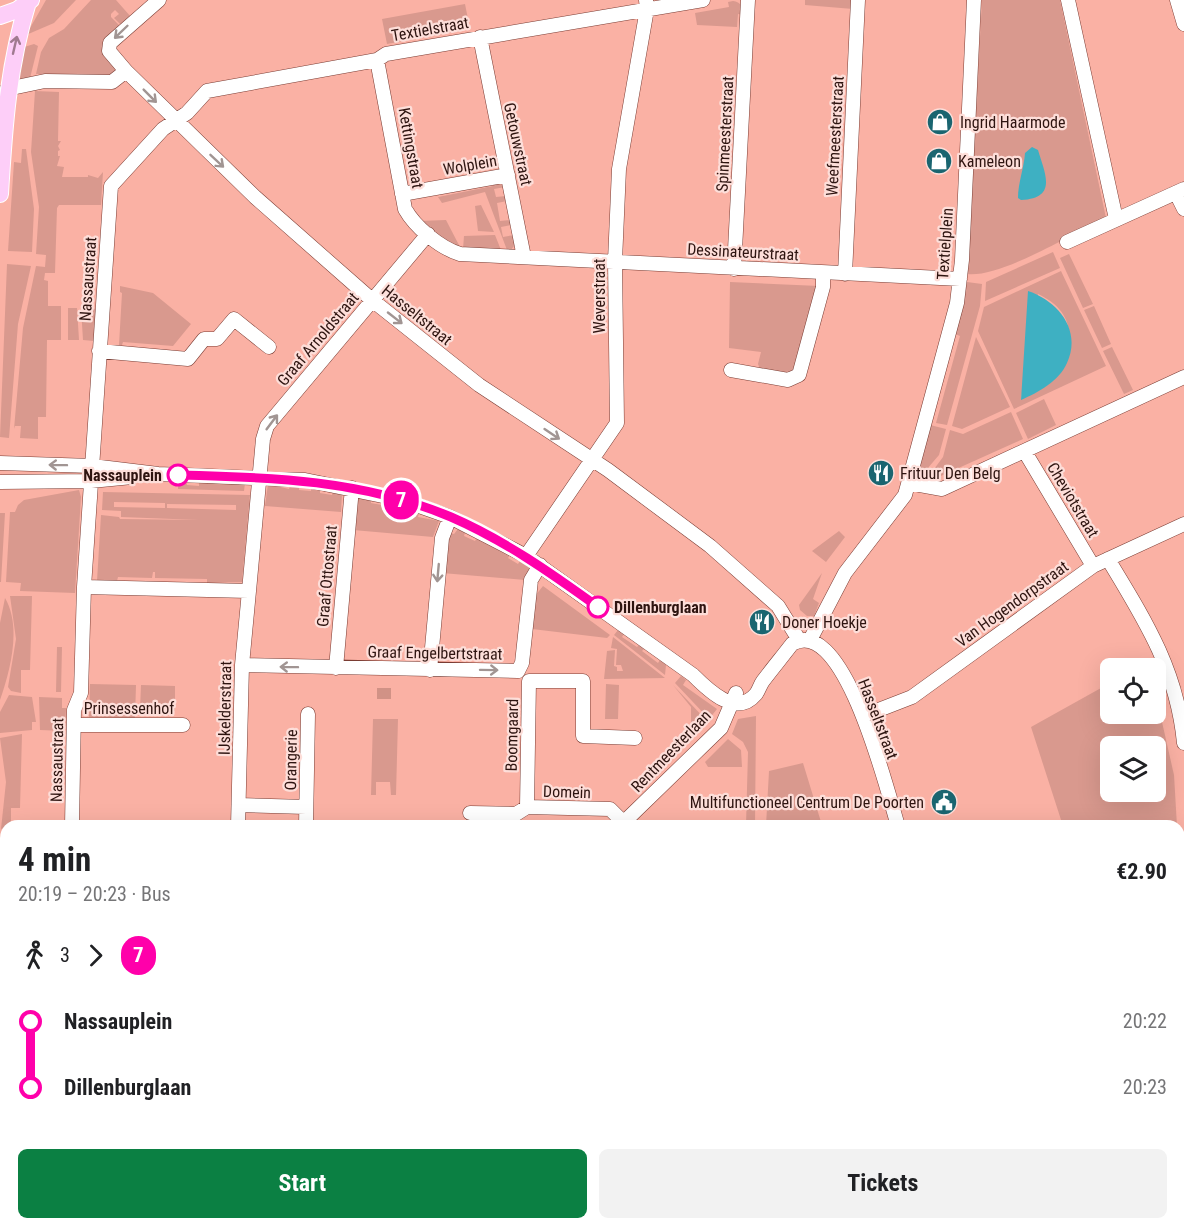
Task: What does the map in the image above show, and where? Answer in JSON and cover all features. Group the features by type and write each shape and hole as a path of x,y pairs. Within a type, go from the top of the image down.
{"main road":[{"path":"0,16 29,1"},
{"path":"0,194 7,89 16,41 29,1"}],"street":[{"name":"Hasseltstraat","path":"159,0 140,14 110,43 109,51 126,71 175,120 372,300 479,385 592,460 710,546 778,606 805,640 827,650 855,696 896,820"},
{"name":"Textielstraat","path":"175,120 207,91 377,60 386,54 480,37 494,37 647,5 703,0"},
{"name":"Spinmeesterstraat","path":"734,269 748,0"},
{"name":"Weefmeesterstraat","path":"845,274 858,0"},
{"name":"Textielplein","path":"734,698 747,701 757,693 761,684 792,644 805,640 845,573 905,495 957,303 974,0"},
{"path":"1068,0 1116,219"},
{"path":"1177,0 1184,24"},
{"name":"Weverstraat","path":"526,556 617,423 615,261 619,169 647,5"},
{"name":"Getouwstraat","path":"480,37 524,257"},
{"name":"Kettingstraat","path":"377,60 405,209 411,220 428,234"},
{"path":"7,89 45,81 112,82 126,71"},
{"name":"Nassaustraat","path":"92,465 111,186 163,129 175,120"},
{"name":"Wolplein","path":"402,194 508,175"},
{"path":"1067,242 1180,191 1184,209"},
{"path":"428,234 450,251 460,254 524,257"},
{"name":"Graaf Arnoldstraat","path":"261,477 263,439 267,426 428,234"},
{"name":"Dessinateurstraat","path":"524,257 960,279"},
{"path":"731,370 788,380 799,375 823,287 823,273"},
{"path":"99,351 188,359 204,339 217,339 234,319 269,347"},
{"path":"909,483 942,489 1184,377"},
{"name":"Cheviotstraat","path":"1025,452 1093,566"},
{"path":"0,463 92,465 158,474 305,480 352,488 450,517 526,556 693,675 708,690 734,698"},
{"path":"92,465 84,587 249,591 261,477"},
{"path":"0,482 92,481 158,474"},
{"name":"Graaf Ottostraat","path":"336,668 352,488"},
{"path":"430,670 442,538 450,517"},
{"name":"Van Hogendorpstraat","path":"863,716 912,697 1093,566 1184,524"},
{"path":"1108,559 1153,633 1171,675 1183,724 1184,743"},
{"name":"Graaf Engelbertstraat","path":"242,666 519,671 522,663 531,580 540,565"},
{"name":"Nassaustraat","path":"72,820 74,710 81,693 84,587"},
{"name":"IJskelderstraat","path":"238,820 242,666 249,591"},
{"name":"Boomgaard","path":"527,807 529,681 584,681 583,736 635,738"},
{"name":"Rentmeesterlaan","path":"629,820 721,728 734,698"},
{"name":"Orangerie","path":"306,820 308,714"},
{"name":"Prinsessenhof","path":"74,725 183,725"},
{"name":"Orangerie","path":"239,805 306,807"},
{"name":"Domein","path":"470,813 516,814 527,807 610,810 619,820"}],"shaded area":[{"path":"46,0 76,0 54,23 26,35"},
{"path":"91,0 116,0 131,17 122,26 114,18 119,14 115,10 111,14 111,17 121,27 110,37 117,69 109,79 41,79 41,74 36,74 41,52 49,38 64,29"},
{"path":"805,0 853,0 853,9 805,5"},
{"path":"982,0 1060,0 1106,218 1017,262 998,269 967,274"},
{"path":"733,1 740,4 743,10 743,15 738,14 737,27 697,25 695,13 729,7 728,2"},
{"path":"465,4 470,29 387,44 382,19"},
{"path":"34,44 38,46 30,78 20,83 21,48"},
{"path":"35,91 59,92 58,141 61,141 58,146 60,150 58,156 60,156 57,166 64,167 62,177 88,177 88,175 98,178 103,172 101,205 59,205 57,208 55,273 45,273 44,280 48,281 48,306 61,306 61,340 47,340 46,417 38,417 38,439 20,438 21,426 15,426 14,429 23,328 36,266 45,267 46,255 36,254 39,207 31,152"},
{"path":"22,149 26,149 34,209 32,252 8,251 14,162 21,163"},
{"path":"499,181 505,187 494,189 496,197 506,196 507,201 497,203 500,221 511,220 512,225 501,227 503,237 514,235 514,246 510,251 507,250 485,192 442,203 438,197 493,186 493,182"},
{"path":"481,205 494,232 478,231 475,206"},
{"path":"446,220 461,249 456,249 420,221"},
{"path":"495,235 501,250 463,249 464,236"},
{"path":"1053,252 1060,268 985,301 986,282"},
{"path":"1069,254 1093,304 1083,308 1060,258"},
{"path":"7,264 31,266 18,324 9,438 0,437"},
{"path":"1061,271 1106,366 1014,409 978,331 984,307","holes":["1038,294 1060,309 1066,320 1069,333 1067,357 1064,367 1051,382 1021,399"]},
{"path":"730,282 819,286 814,295 796,370 785,375 785,372 774,371 774,373 760,369 758,364 761,352 729,348"},
{"path":"967,282 982,284 980,306 947,425 936,423 960,336 955,334"},
{"path":"120,286 153,293 191,324 173,346 123,342 119,345 122,293"},
{"path":"1094,306 1111,344 1102,348 1084,310"},
{"path":"68,308 77,308 79,340 68,340"},
{"path":"81,308 99,309 94,341 83,340"},
{"path":"976,337 1010,407 962,429 952,426"},
{"path":"1112,347 1133,390 1124,394 1103,351"},
{"path":"1044,399 1056,425 1028,439 1016,413"},
{"path":"1011,412 1023,439 923,484 943,457 950,430 963,434"},
{"path":"930,425 946,429 939,455 921,476 917,475"},
{"path":"178,482 199,486 199,482 245,483 244,491 178,489"},
{"path":"268,484 289,489 290,486 299,487 299,490 320,489 320,493 332,495 333,491 342,493 341,512 265,506"},
{"path":"79,490 81,497 75,593 20,591 21,583 6,582 10,512 15,512 24,500"},
{"path":"103,492 250,495 242,582 207,583 207,579 155,578 155,572 152,578 118,577 117,581 97,581 101,515 120,519 199,520 121,517 121,511 102,510","holes":["114,502 165,503 165,508 114,507","167,504 236,505 236,510 167,508"]},
{"path":"360,497 371,499 371,503 382,505 383,502 395,505 395,509 406,513 407,509 419,513 418,517 439,521 433,537 353,530 356,503"},
{"path":"0,513 5,513 1,582 0,582"},
{"path":"458,529 465,533 464,536 475,541 477,538 510,555 508,558 518,564 520,561 531,568 525,580 442,573 450,533 454,534"},
{"path":"839,531 845,537 826,562 812,551"},
{"path":"822,573 813,599 819,603 814,616 807,616 800,610 799,605"},
{"path":"543,586 610,635 607,638 532,629 535,596"},
{"path":"10,596 32,596 30,670 21,670 21,693 11,691 8,687 16,639"},
{"path":"5,598 13,622 14,635 10,663 0,700 0,623"},
{"path":"618,630 624,634 622,637 637,647 639,645 644,649 642,651 658,663 660,660 666,665 665,675 614,635"},
{"path":"613,637 665,678 604,679 607,651 615,650 614,666 617,667 617,671 623,671 621,665 616,665 617,649 611,648"},
{"path":"57,647 62,647 61,692 56,692"},
{"path":"681,676 686,680 683,685 717,709 709,719 675,683"},
{"path":"90,684 136,685 135,718 89,717"},
{"path":"606,684 619,685 618,719 605,719"},
{"path":"141,685 175,686 175,711 140,710"},
{"path":"673,685 707,721 691,736 691,707"},
{"path":"1100,689 1100,724 1162,724 1165,736 1100,736 1100,802 1166,802 1166,740 1174,775 1177,820 1061,820 1031,727"},
{"path":"9,695 32,697 36,722 32,722 32,730 0,733 0,712"},
{"path":"39,697 62,698 62,708 66,708 65,731 40,730"},
{"path":"756,716 755,820 746,820 748,752 743,742 732,734 738,719"},
{"path":"373,719 398,719 396,795 391,795 390,782 376,782 376,795 371,795"},
{"path":"22,734 20,808 11,808 11,820 2,820 6,782 0,738"},
{"path":"728,739 741,750 742,767 708,767 705,762"},
{"path":"803,763 820,820 766,820 769,771"}],"water":[{"path":"1032,147 1038,150 1046,183 1040,195 1021,200 1018,198 1018,192 1025,153"},
{"path":"1028,291 1049,302 1064,318 1069,328 1071,351 1067,363 1054,381 1021,400"}],"tunnel":[{"path":"384,688 384,699"}],"bus line":[{"name":"7","path":"178,475 305,480 402,500 450,517 505,544 540,565 598,607"}],"place":[{"name":"Ingrid Haarmode","path":"940,122"},
{"name":"Kameleon","path":"939,161"},
{"name":"Frituur Den Belg","path":"881,473"},
{"name":"Nassauplein","path":"178,475"},
{"name":"Dillenburglaan","path":"598,607"},
{"name":"Doner Hoekje","path":"762,622"},
{"name":"Multifunctioneel Centrum De Poorten","path":"944,802"}]}
